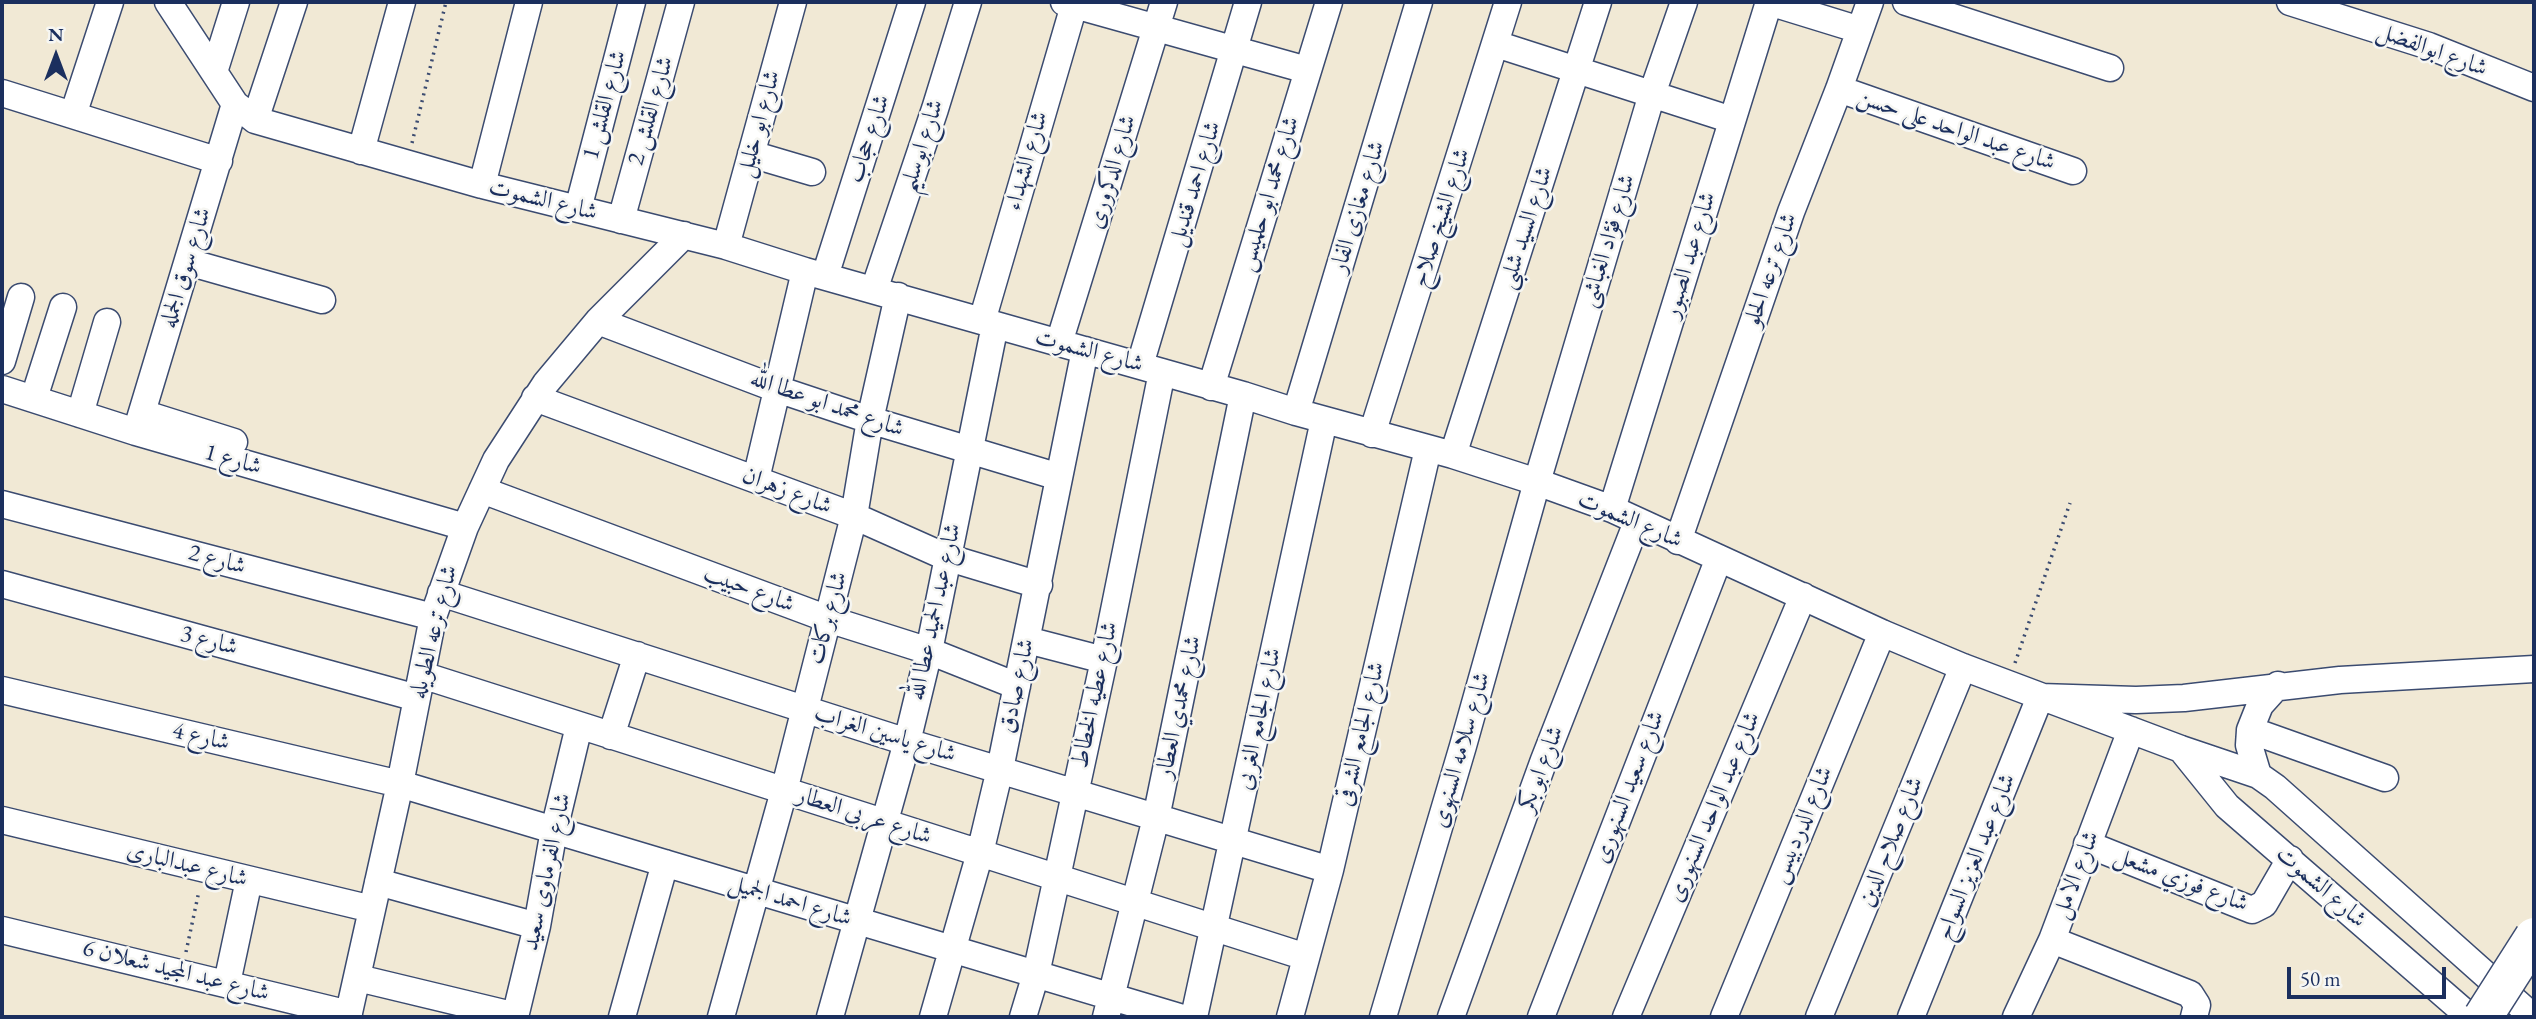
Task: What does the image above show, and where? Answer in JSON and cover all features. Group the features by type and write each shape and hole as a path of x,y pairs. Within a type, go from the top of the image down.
{"highway":[{"path":"2483,1017 2534,937"}],"street":[{"path":"73,115 110,2"},
{"path":"168,2 214,72 245,112"},
{"path":"214,72 236,2"},
{"name":"شارع سوق الجمله","path":"139,422 219,160 245,112 294,2"},
{"path":"361,151 402,2"},
{"path":"482,185 529,2"},
{"name":"شارع القلش 1","path":"578,209 632,2"},
{"name":"شارع القلش 2","path":"621,220 681,2"},
{"name":"شارع ابو خليل","path":"726,246 793,2"},
{"name":"شارع حجاب","path":"756,479 777,389 815,273 912,2"},
{"name":"شارع ابوسليم","path":"886,293 935,108 968,2"},
{"name":"شارع احمد قنديل","path":"1151,369 1248,2"},
{"name":"شارع محمد ابو حلميس","path":"1211,387 1329,2"},
{"name":"شارع مغازى الفار","path":"1296,412 1419,2"},
{"name":"شارع الشيخ صلاح","path":"1373,434 1508,2"},
{"name":"شارع السيد شلبى","path":"1453,455 1598,2"},
{"name":"شارع فؤاد الغباشى","path":"1537,482 1652,94 1684,2"},
{"path":"1769,2 1860,30"},
{"name":"شارع عبد الصبور","path":"1612,509 1769,2"},
{"name":"شارع ترعه الحلو","path":"1678,541 1791,212 1870,2"},
{"path":"1906,2 2110,68"},
{"name":"شارع ابوالفضل","path":"2290,2 2429,46 2534,88"},
{"path":"1071,3 1161,14 1235,49 1307,70"},
{"name":"شارع الشهداء","path":"988,323 1071,3"},
{"name":"شارع الدكرورى","path":"1059,343 1161,14"},
{"path":"1496,44 1732,120"},
{"name":"شارع عبد الواحد على حسن","path":"1839,89 2073,171"},
{"path":"2,93 219,160"},
{"name":"شارع الشموت","path":"245,112 361,151 482,185 684,234 1453,455 1612,509 1882,633 1963,667 2258,775 2275,787 2533,1017"},
{"path":"751,154 812,172"},
{"name":"شارع ترعه الطويله","path":"349,1016 437,605 465,527 496,460 535,398 598,321 684,234"},
{"path":"188,262 322,300"},
{"name":"شارع بركات","path":"721,1017 784,791 854,516 870,420 886,293"},
{"path":"2,361 21,297"},
{"path":"34,398 63,307"},
{"path":"80,414 107,321"},
{"name":"شارع محمد ابو عطا الله","path":"598,321 777,389 1059,477"},
{"name":"شارع عبد الحميد عطا الله","path":"830,1017 907,742 929,651 968,449 988,323"},
{"name":"شارع صادق","path":"933,1017 980,853 1000,769 1086,350"},
{"name":"شارع عطيه الخطاط","path":"1023,1017 1035,974 1104,660 1151,369"},
{"name":"شارع 1","path":"2,388 80,414 139,422 465,527"},
{"name":"شارع محمدي العطار","path":"1109,1007 1156,818 1243,395"},
{"name":"شارع زهران","path":"535,398 854,516 946,557 1039,585"},
{"name":"شارع الجامع الغربى","path":"1194,1017 1324,420"},
{"path":"139,422 266,453"},
{"name":"شارع الجامع الشرقى","path":"1290,1017 1329,870 1428,449"},
{"name":"شارع سلامه السنهوى","path":"1383,1017 1537,482"},
{"name":"شارع حبيب","path":"482,490 828,619 929,651 1017,686"},
{"name":"شارع 2","path":"2,504 437,605"},
{"name":"شارع ابو بكر","path":"1451,1017 1544,760 1637,522"},
{"name":"شارع سعيد السنهورى","path":"1541,1017 1719,558"},
{"name":"شارع 3","path":"2,584 419,687"},
{"name":"شارع عبد الواحد السنهورى","path":"1626,1017 1802,596"},
{"name":"شارع ياسين الغراب","path":"437,605 637,655 907,742 1329,870"},
{"name":"شارع الدردبيس","path":"1724,1017 1882,633"},
{"path":"1027,640 1104,660"},
{"path":"611,736 637,655"},
{"name":"شارع صلاح الدين","path":"1819,1017 1963,667"},
{"name":"شارع الشموت","path":"2040,697 2136,700 2231,693 2278,685 2527,670"},
{"path":"2258,775 2249,746 2250,730 2260,705 2278,685"},
{"name":"شارع عربى العطار","path":"419,687 579,726 1306,957"},
{"name":"شارع 4","path":"2,690 400,784"},
{"name":"شارع عبد العزيز السواح","path":"1912,1017 2040,697"},
{"name":"شارع الفرماوى سعيد","path":"515,1017 579,726"},
{"name":"شارع الامل","path":"2016,1017 2052,940 2131,730"},
{"path":"2250,730 2385,778"},
{"name":"شارع الشموت","path":"2181,749 2199,775 2227,806 2470,1017"},
{"name":"شارع احمد الجميل","path":"400,784 1035,974 1109,1007 1179,1017"},
{"name":"شارع عبدالبارى","path":"2,820 372,909"},
{"name":"شارع فوزي مشعل","path":"2087,844 2252,910 2264,904 2290,859"},
{"path":"622,1017 664,863"},
{"path":"227,983 249,880"},
{"path":"378,882 537,926"},
{"name":"شارع عبد المجيد شعلان 6","path":"2,930 227,983 349,1016"},
{"path":"2052,940 2179,989 2194,999 2197,1005 2194,1017"},
{"path":"358,978 515,1017"}],"path":[{"path":"407,163 446,2"},
{"path":"2008,685 2070,503"},
{"path":"182,972 204,869"}]}
